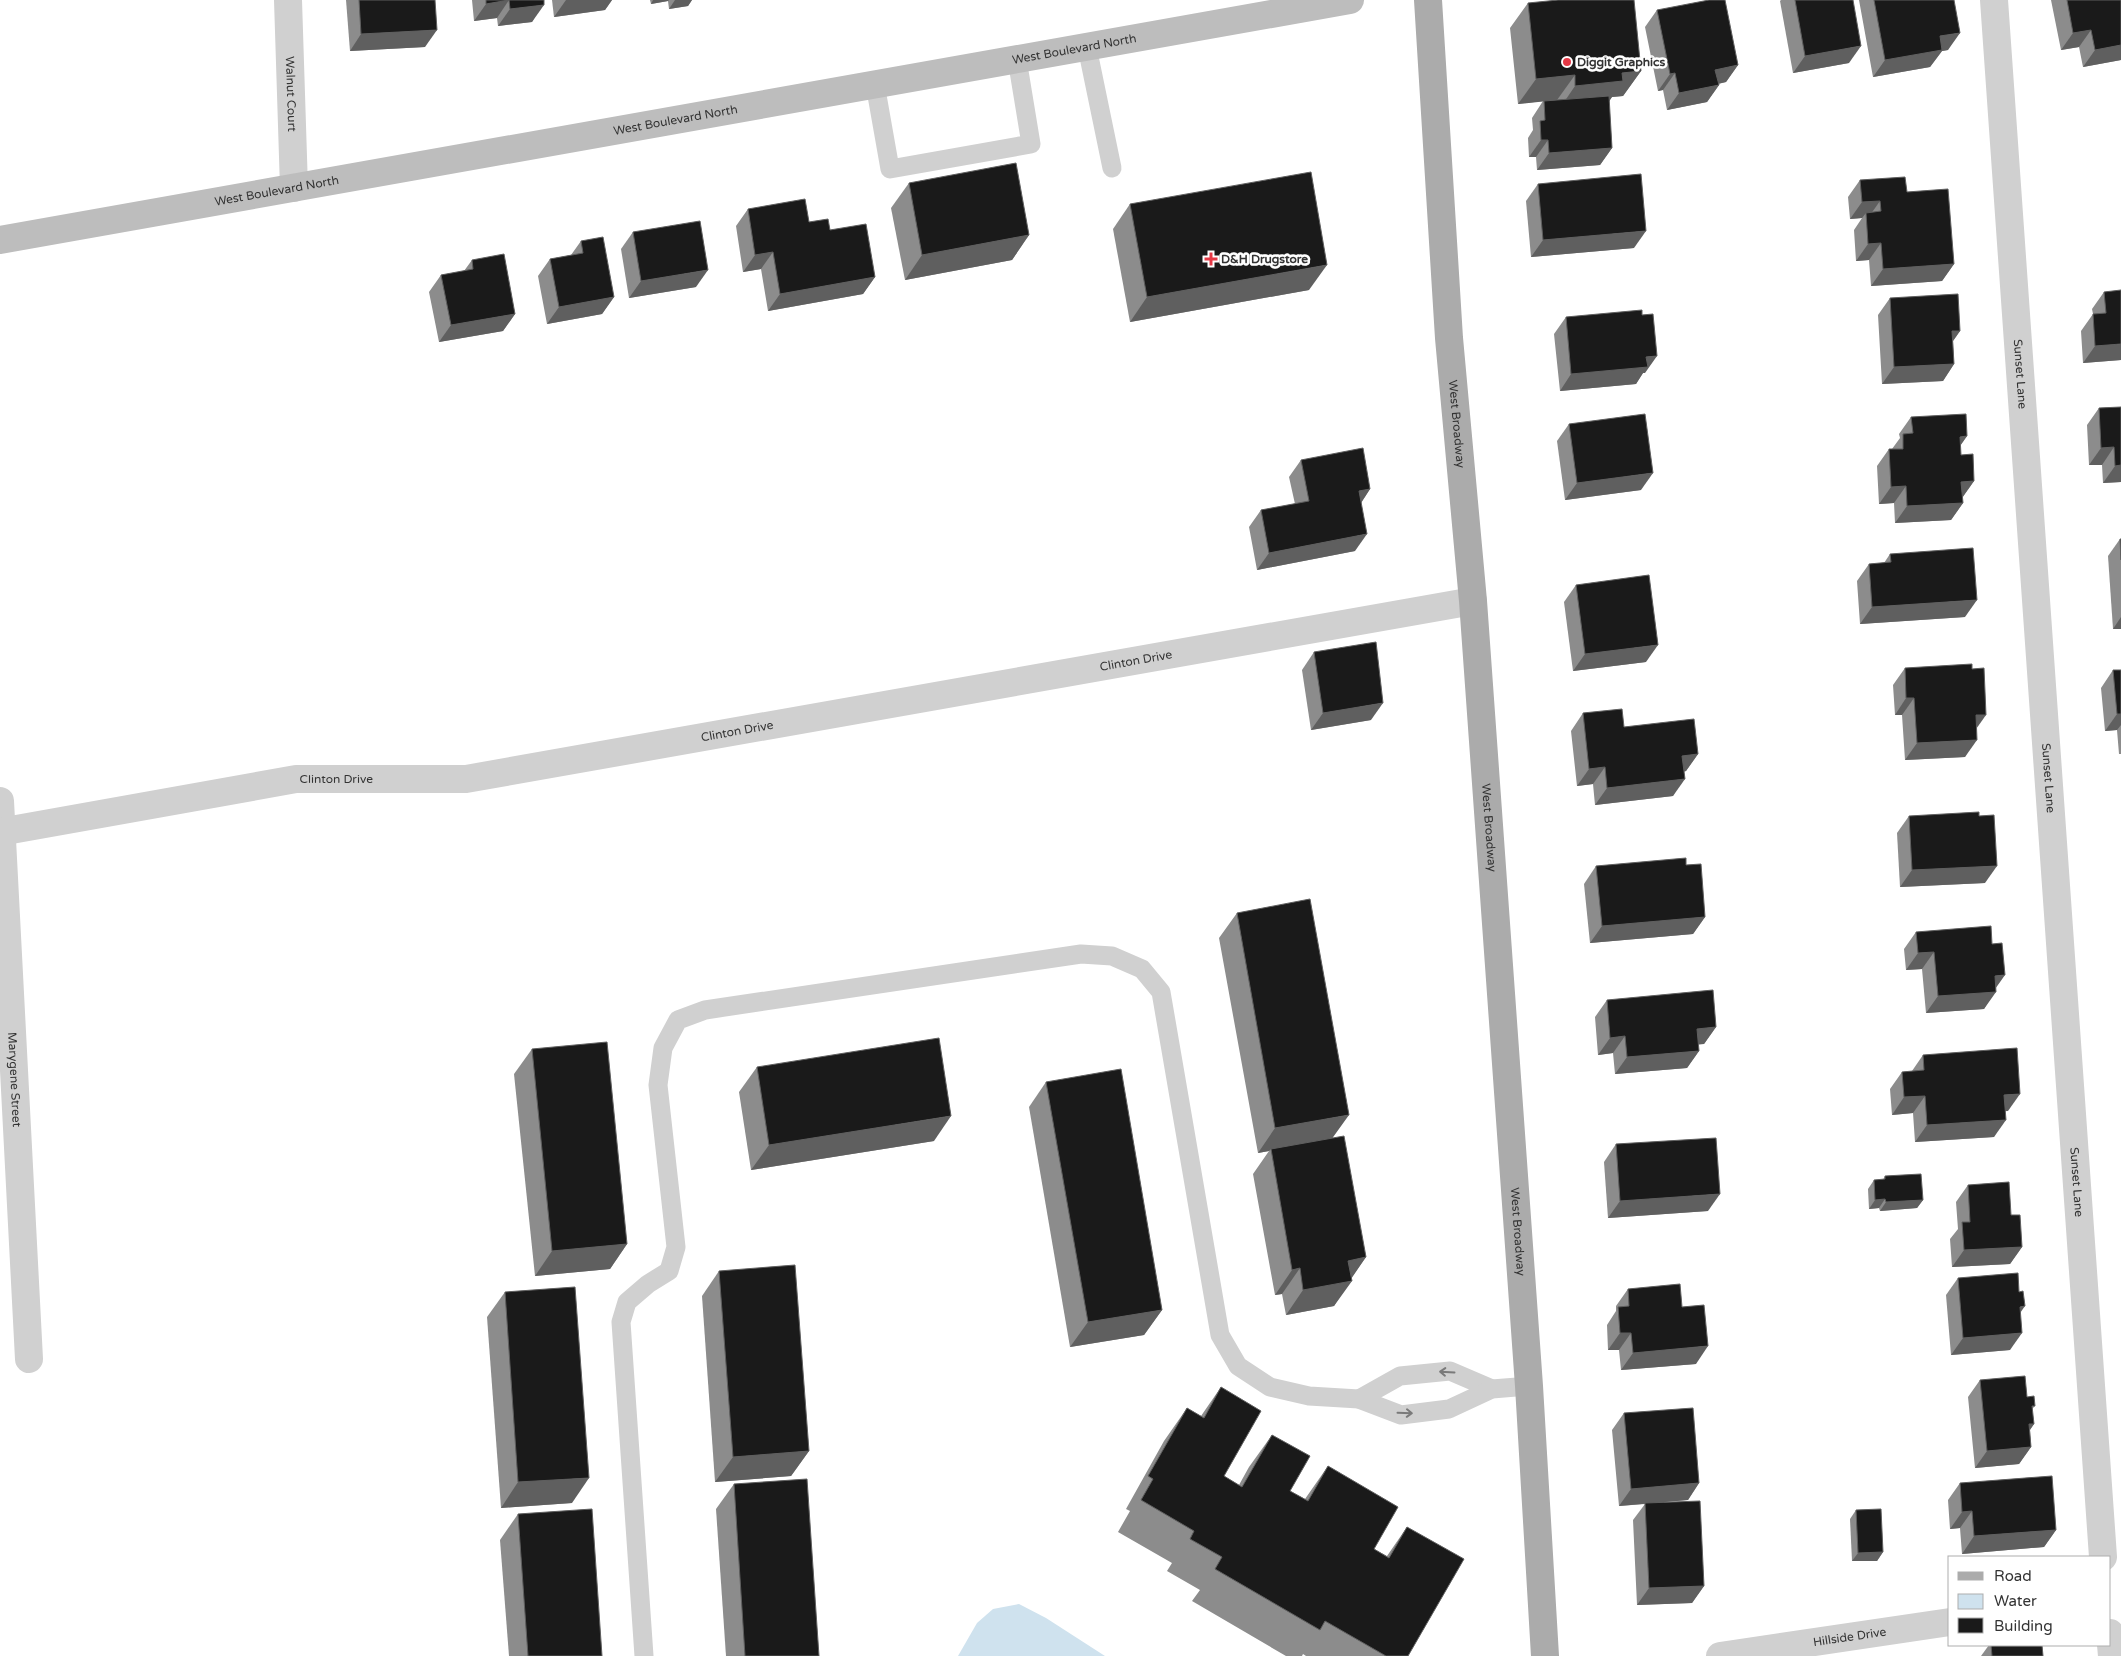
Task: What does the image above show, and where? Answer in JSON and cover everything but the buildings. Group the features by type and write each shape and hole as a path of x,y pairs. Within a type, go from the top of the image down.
{"main road":[{"name":"West Boulevard North","path":"0,240 1350,0"},
{"name":"West Broadway","path":"1428,0 1450,338 1473,601 1529,1386 1545,1656"}],"street":[{"name":"Walnut Court","path":"288,0 294,188"},
{"name":"Sunset Lane","path":"1994,0 2103,1556"},
{"name":"Clinton Drive","path":"1,832 296,779 466,779 1473,601"},
{"name":"Marygene Street","path":"0,801 29,1359"},
{"name":"Hillside Drive","path":"1720,1656 1948,1622"}],"lane":[{"path":"1087,47 1112,168"},
{"path":"875,84 890,169 1032,144 1017,59"},
{"path":"644,1656 621,1322 628,1302 648,1284 670,1271 676,1247 658,1086 663,1048 678,1020 705,1010 1081,954 1112,956 1142,970 1161,992 1220,1335 1238,1366 1270,1387 1309,1396 1359,1399 1405,1415 1449,1409 1492,1388 1529,1386"},
{"path":"1359,1399 1400,1376 1450,1370 1492,1388"}],"water":[{"path":"1019,1604 1046,1618 1105,1656 958,1656 977,1623 993,1609"}],"place":[{"name":"Diggit Graphics","path":"1567,62"},
{"name":"D&H Drugstore","path":"1211,259"}]}
